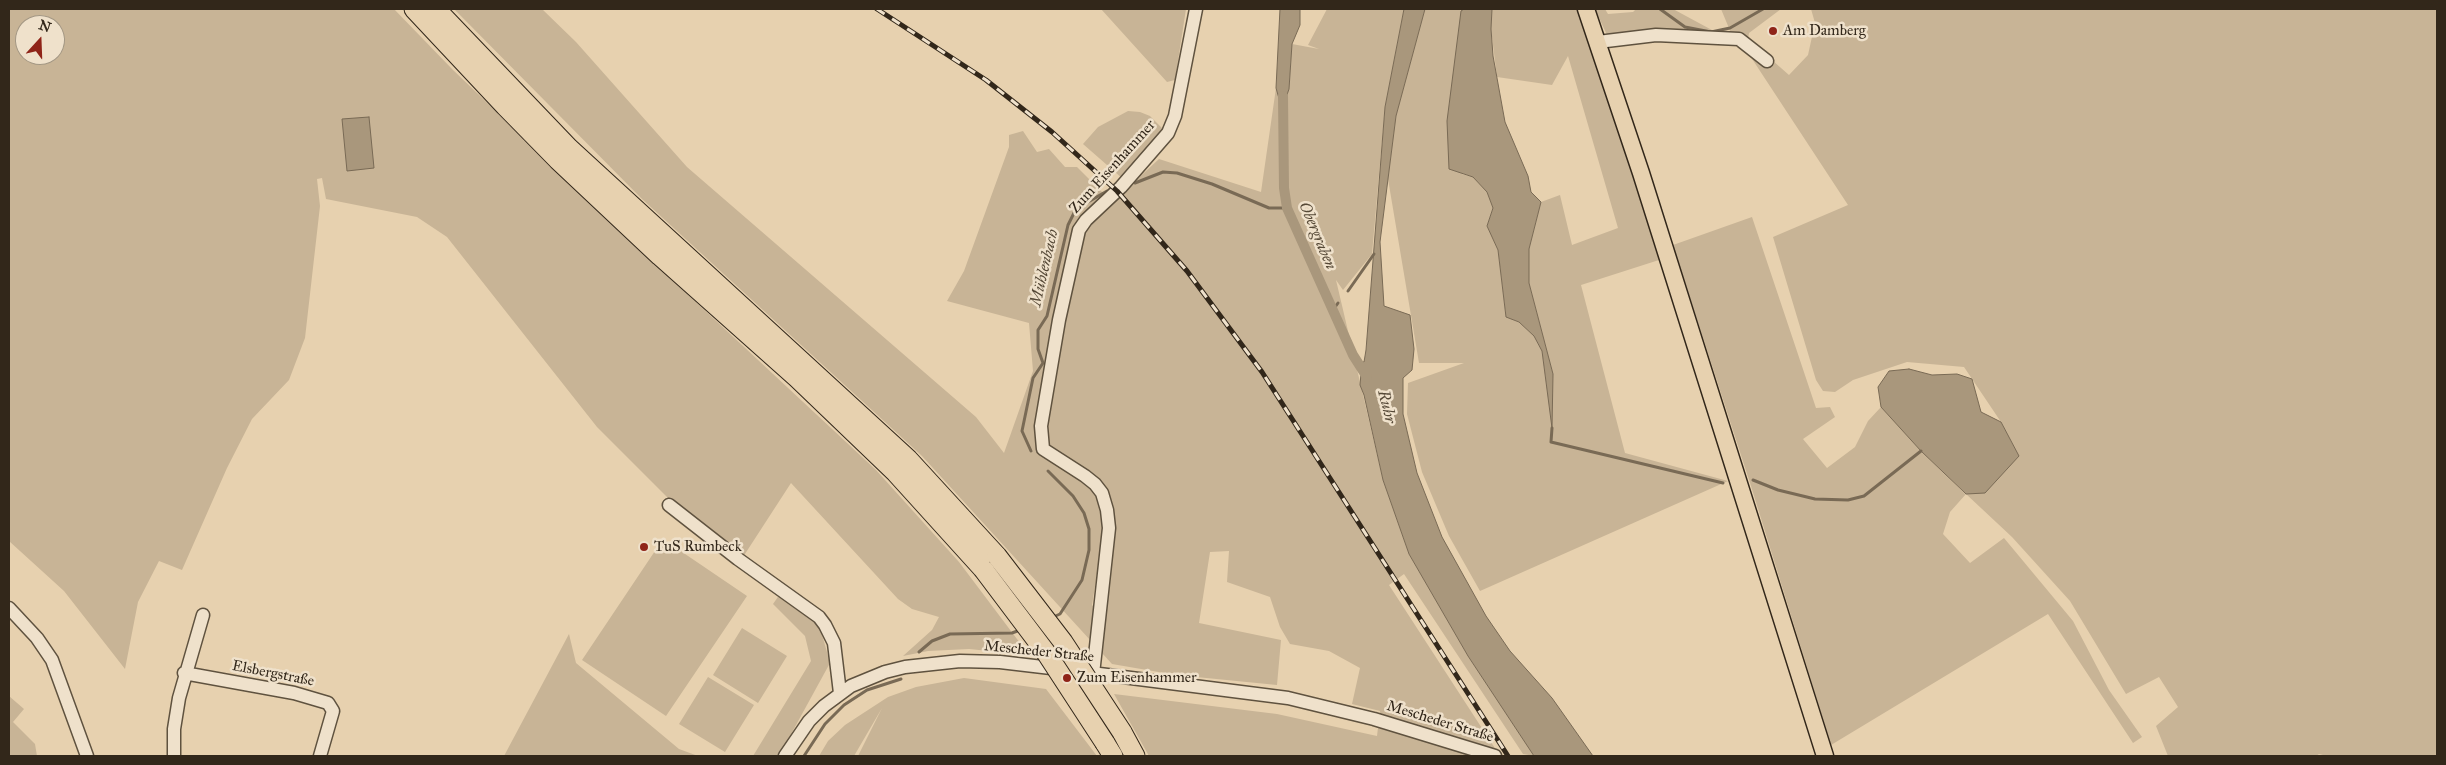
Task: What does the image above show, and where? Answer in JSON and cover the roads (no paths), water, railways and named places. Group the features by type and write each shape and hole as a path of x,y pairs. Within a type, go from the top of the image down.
{"highway":[{"path":"414,9 450,37 908,459 997,556 1063,642 1136,756"},
{"path":"436,9 450,37 505,106 610,209 797,378 935,514 983,569 1047,654 1109,750"}],"main road":[{"path":"1586,9 1825,756"}],"street":[{"name":"Zum Eisenhammer","path":"1093,674 1109,528 1108,510 1102,493 1095,484 1043,449 1041,426 1059,320 1079,230 1086,220 1121,188 1171,128 1196,9"},
{"path":"1598,42 1656,35 1739,39 1767,61"},
{"path":"669,505 738,559 819,617 834,643 840,693"},
{"path":"9,608 37,638 52,660 87,756"},
{"path":"174,756 174,720 184,673 203,615"},
{"name":"Mescheder Straße","path":"785,756 809,722 840,693 861,681 905,667 941,662 1000,662 1310,702 1374,719 1495,756"},
{"name":"Elsbergstraße","path":"184,673 286,691 328,703 333,710 320,756"}],"water":[{"path":"1280,9 1300,9 1300,25 1292,44 1289,89 1282,109 1276,88"},
{"name":"Ruhr","path":"1404,9 1425,9 1396,116 1380,242 1384,306 1410,315 1414,349 1412,370 1403,378 1403,414 1417,473 1442,537 1486,616 1510,651 1552,698 1593,756 1534,756 1468,656 1409,554 1383,480 1364,395 1360,385 1362,362 1364,362 1366,350 1385,107"},
{"path":"1464,9 1492,9 1493,56 1505,122 1528,176 1531,192 1541,202 1529,249 1529,283 1553,374 1552,428 1542,351 1534,336 1519,322 1506,317 1498,250 1487,226 1493,208 1487,192 1473,177 1449,169 1447,121 1461,11"},
{"path":"369,117 374,168 347,171 342,119"},
{"path":"1909,369 1932,375 1957,374 1972,379 1981,412 2001,422 2019,456 1985,493 1966,494 1921,451 1881,407 1878,387 1889,371"}],"waterway":[{"path":"1660,9 1685,27 1711,32 1730,28 1763,9"},
{"name":"Obergraben","path":"1283,96 1284,188 1287,208 1353,355 1367,377"},
{"name":"Mühlenbach","path":"1135,183 1163,172 1177,173 1212,184 1269,208 1287,208"},
{"name":"Mühlenbach","path":"1031,451 1022,431 1033,378 1043,363 1038,349 1038,330 1047,316 1068,225 1076,209 1107,191"},
{"path":"1348,291 1374,254"},
{"name":"Obergraben","path":"1333,310 1338,303"},
{"path":"1552,428 1551,442 1723,483"},
{"path":"1753,480 1778,490 1815,499 1848,500 1864,496 1921,451"},
{"name":"Mühlenbach","path":"1048,471 1073,496 1084,513 1089,529 1089,550 1082,580 1060,614 1051,618"},
{"name":"Mühlenbach","path":"919,652 932,641 950,634 1012,633 1020,630"},
{"name":"Mühlenbach","path":"804,756 825,724 844,705 867,690 901,679"}],"railway":[{"path":"877,9 986,80 1052,132 1117,191 1187,271 1262,372 1508,756"}],"place":[{"name":"Am Damberg","path":"1773,31"},
{"name":"TuS Rumbeck","path":"644,547"},
{"name":"Zum Eisenhammer","path":"1067,678"}]}
